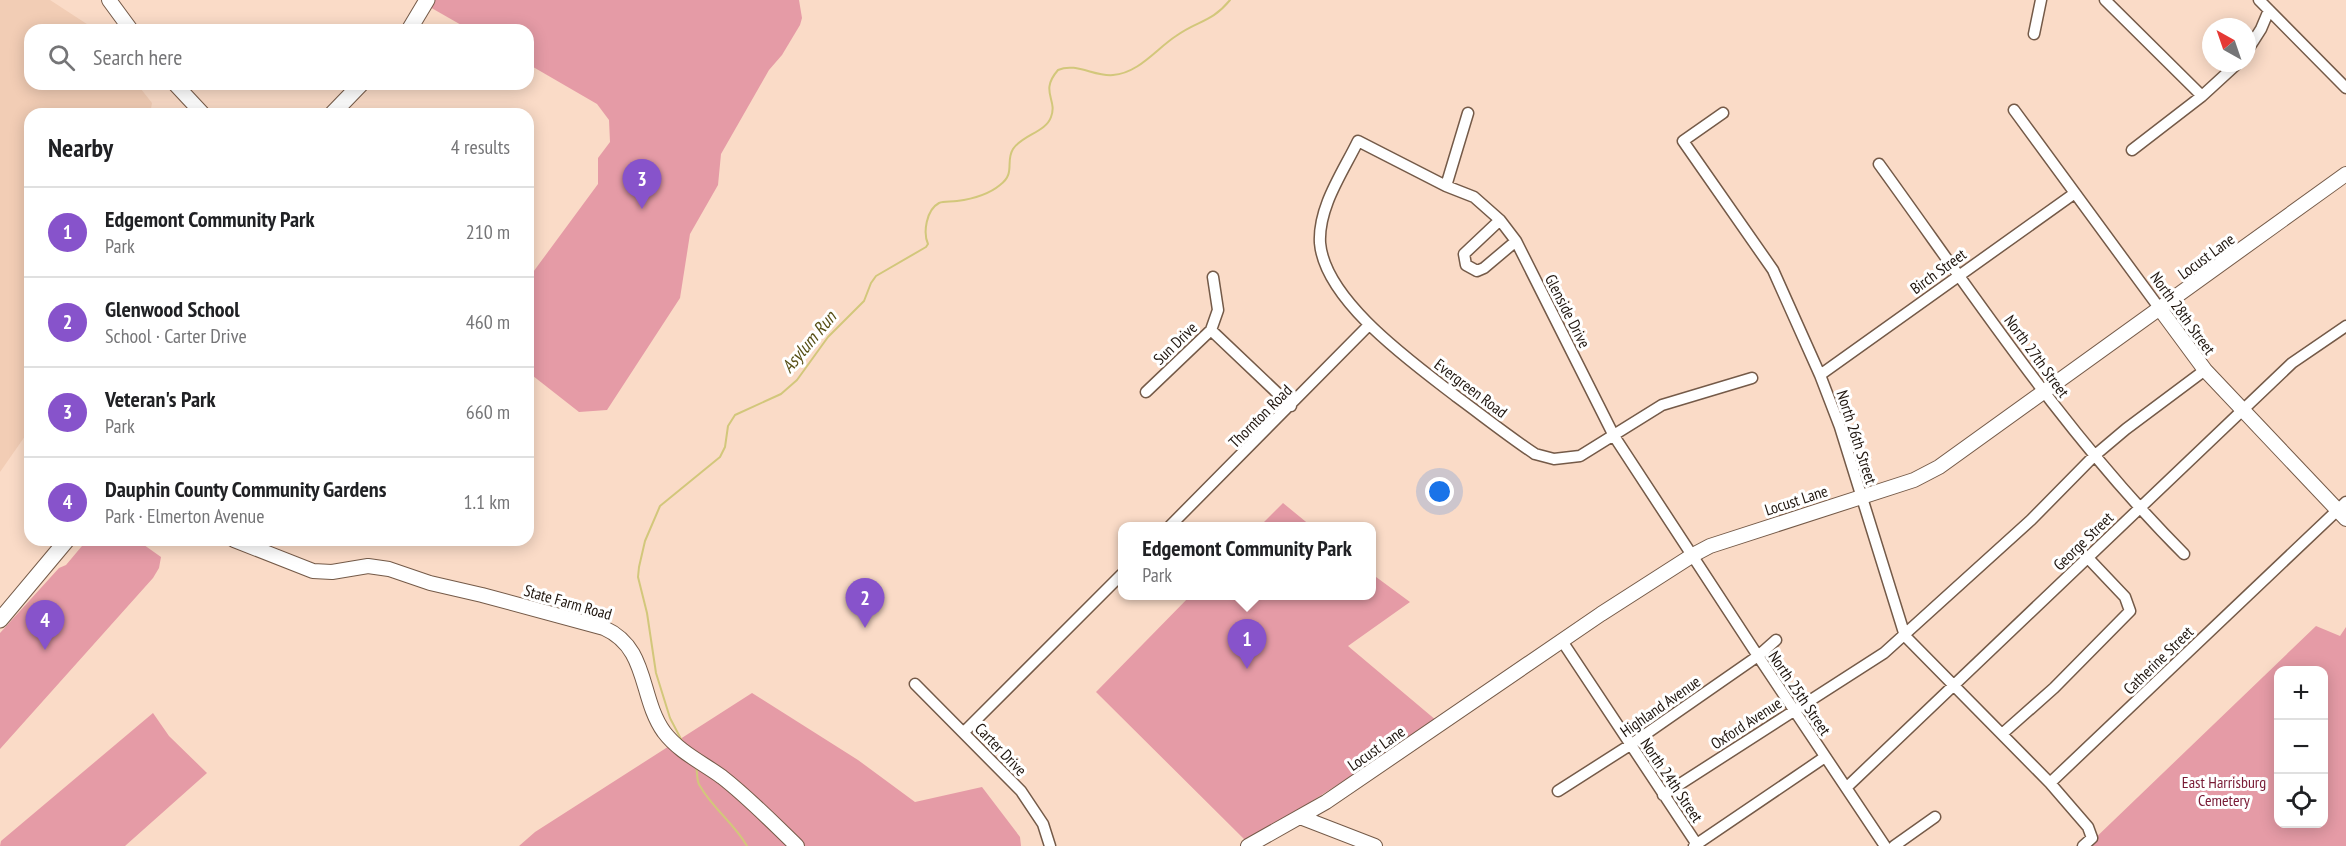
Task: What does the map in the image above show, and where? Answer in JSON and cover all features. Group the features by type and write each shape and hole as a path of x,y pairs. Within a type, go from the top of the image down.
{"main road":[{"path":"413,24 427,0"},
{"path":"338,108 355,90"},
{"path":"0,620 62,546"}],"street":[{"path":"109,0 127,24"},
{"path":"2034,34 2041,0"},
{"path":"2105,0 2202,96"},
{"path":"2259,0 2346,88"},
{"path":"2256,37 2269,10"},
{"path":"2132,150 2202,96 2228,72"},
{"path":"181,90 197,108"},
{"name":"North 28th Street","path":"2014,110 2205,370 2343,510"},
{"path":"1446,186 1468,113"},
{"name":"North 26th Street","path":"1723,113 1683,141 1773,270 1820,375 1840,427 1905,636 2050,783"},
{"name":"Glenside Drive","path":"1358,141 1446,186 1474,197 1500,220 1516,242 1614,436 1693,555"},
{"name":"Evergreen Road","path":"1358,141 1321,219 1320,242 1324,263 1335,284 1370,325 1402,355 1535,454 1554,459 1580,456 1662,405 1752,378"},
{"name":"North 27th Street","path":"1879,164 2044,392 2094,456 2139,509 2184,554"},
{"name":"Locust Lane","path":"1248,846 1326,802 1693,555 1710,546 1914,480 1939,467 2346,174"},
{"name":"Birch Street","path":"1820,375 1959,274 2075,194"},
{"path":"1500,220 1464,254 1466,266 1477,272 1516,242"},
{"name":"Sun Drive","path":"1146,392 1211,330 1218,310 1213,277"},
{"name":"Thornton Road","path":"1174,522 1370,325"},
{"name":"George Street","path":"1847,787 2292,363 2346,326"},
{"path":"1211,330 1291,406"},
{"path":"1905,636 2031,520 2094,456 2205,370"},
{"name":"Catherine Street","path":"2050,783 2343,510"},
{"name":"State Farm Road","path":"249,546 313,571 332,572 368,566 389,569 430,583 604,628 617,634 634,653 656,717 664,732 682,750 723,778 798,846"},
{"name":"North 25th Street","path":"1693,555 1885,846"},
{"path":"2002,734 2054,688 2130,611 2125,597 2088,558"},
{"path":"964,732 1118,578"},
{"name":"Oxford Avenue","path":"1663,795 1884,653 1905,636"},
{"name":"Highland Avenue","path":"1558,791 1630,745 1758,656 1776,640"},
{"name":"North 24th Street","path":"1562,641 1696,845"},
{"name":"Carter Drive","path":"915,684 1021,791 1043,824 1050,846"},
{"path":"1696,845 1825,757"},
{"path":"2050,783 2088,827 2092,838 2083,846"},
{"path":"1894,846 1935,817"},
{"path":"1300,818 1375,846"}],"shaded area":[{"path":"0,0 50,0 87,24 24,24 24,90 142,90 152,103 151,108 24,108 24,438 0,472"}],"green space":[{"path":"432,0 799,0 802,18 800,25 782,55 769,70 721,154 718,185 690,234 680,298 607,410 579,412 534,377 534,271 598,184 598,158 610,142 609,120 597,104 534,67 534,24 460,24 428,6"},
{"path":"1283,503 1306,522 1264,522"},
{"path":"82,546 145,546 161,557 159,568 153,578 0,749 0,633 59,568 66,565"},
{"path":"1376,577 1410,602 1348,646 1437,721 1246,841 1096,692 1186,600 1376,600"},
{"name":"East Harrisburg Cemetery","path":"2316,626 2340,636 2346,627 2346,846 2087,846 2274,666 2274,828 2328,828 2328,666 2274,666"},
{"path":"752,693 858,760 915,802 982,787 1020,837 1021,846 519,846 535,832"},
{"path":"153,713 169,736 207,773 125,846 0,846 1,841"}],"waterway":[{"name":"Asylum Run","path":"682,741 670,718 656,673 647,613 638,577 645,541 660,506 720,457 725,447 728,426 735,415 781,394 797,380 828,337 864,301 876,276 926,247 928,244 926,234 928,216 935,206 941,202 980,196 1005,181 1013,149 1022,140 1044,126 1051,117 1053,111 1049,90 1058,70 1072,68 1106,75 1131,70 1176,36 1217,13 1230,0"},
{"name":"Asylum Run","path":"696,767 698,782 705,794 747,846"}],"place":[{"name":"Veteran's Park","path":"642,209"},
{"name":"Glenwood School","path":"865,628"},
{"name":"Dauphin County Community Gardens","path":"45,650"},
{"name":"Edgemont Community Park","path":"1247,669"}]}
